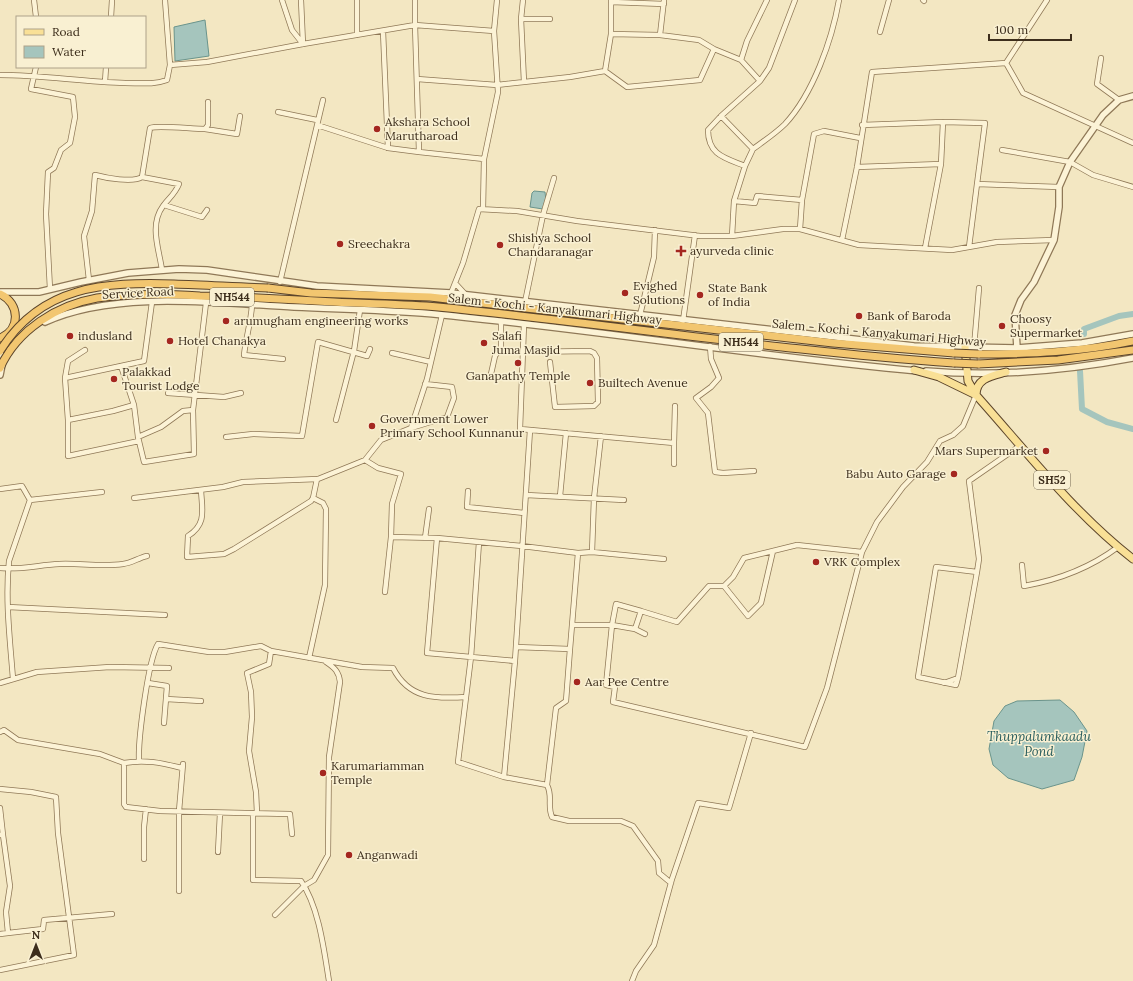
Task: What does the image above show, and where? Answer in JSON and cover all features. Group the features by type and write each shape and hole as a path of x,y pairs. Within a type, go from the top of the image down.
{"highway":[{"name":"Salem - Kochi - Kanyakumari Highway","path":"0,351 30,316 65,296 84,289 128,283 268,288 311,293 430,297 833,343 954,353 976,351 1050,352 1081,350 1133,341"},
{"path":"0,293 11,302 16,315 16,324 11,332 0,338"},
{"name":"Salem - Kochi - Kanyakumari Highway","path":"1,366 16,342 30,328 47,317 69,306 108,297 146,294 268,298 437,307 820,351 954,363 978,364 1058,360 1133,350"},
{"path":"11,332 16,342"}],"main road":[{"path":"965,347 969,385 976,396"},
{"path":"914,370 953,382 976,396"},
{"path":"976,396 977,385 981,381 991,376 1006,372"},
{"name":"SH52","path":"976,396 1071,501 1118,547 1133,559"}],"street":[{"path":"34,0 36,16"},
{"path":"111,16 112,0"},
{"path":"0,75 33,75 82,82 158,84 167,80 170,65 165,0"},
{"path":"282,0 292,30 303,44"},
{"path":"301,0 303,44"},
{"path":"357,0 357,35"},
{"path":"415,0 419,152"},
{"path":"483,209 484,159 498,92 494,31 497,0"},
{"path":"523,0 521,19 524,82"},
{"path":"741,60 746,41 767,0"},
{"path":"745,166 720,156 708,140 708,130 721,116 760,81 769,68 795,0"},
{"path":"732,236 734,201 745,166 753,149 784,124 804,98 829,43 839,0"},
{"path":"880,32 889,0"},
{"path":"1006,63 1047,0"},
{"path":"605,71 611,34 611,1 664,2 660,34"},
{"path":"521,19 550,19"},
{"path":"170,65 207,62 415,25 494,31"},
{"path":"383,31 388,148"},
{"path":"611,34 660,34 699,40 714,49 741,60 760,81"},
{"path":"417,79 497,85 570,78 605,71 627,87 700,80 714,49"},
{"path":"1101,58 1097,84 1119,100"},
{"path":"1006,63 1023,93 1133,143"},
{"path":"842,240 857,167 862,125 872,72 1006,63"},
{"path":"36,68 31,88 73,97 75,117 70,143 61,150 54,168 48,172 46,214 50,290"},
{"path":"105,82 106,68"},
{"path":"1017,348 1015,315 1020,300 1034,282 1054,240 1058,207 1058,187 1070,162 1096,125 1119,100 1133,96"},
{"path":"280,282 322,100"},
{"path":"204,129 208,125 208,102"},
{"path":"278,112 317,122 388,148 484,159"},
{"path":"142,177 150,128 155,126 180,129 204,129 238,134 240,116"},
{"path":"721,116 753,149"},
{"path":"862,125 943,122 985,123 969,247"},
{"path":"925,248 941,164 943,122"},
{"path":"800,229 802,200 814,134 824,131 860,138"},
{"path":"1002,150 1070,162 1093,176 1133,187"},
{"path":"857,167 941,164"},
{"path":"89,280 84,236 92,211 95,175 130,179 138,179 142,177 179,184 176,192 164,205 156,223 155,232 162,270"},
{"path":"526,302 542,216 554,178"},
{"path":"977,184 1058,187"},
{"path":"734,201 756,203 757,196 802,200"},
{"path":"164,205 202,217 207,210"},
{"path":"451,293 463,264 479,209 517,211 542,216 694,235 732,236 783,229 800,229 859,245 952,250 996,242 1054,240"},
{"path":"640,315 654,257 655,230"},
{"path":"683,321 694,235"},
{"path":"0,293 39,292 89,280 143,271 207,270 280,282 317,286 451,293 891,344 965,347 976,351 1082,343 1133,334"},
{"path":"455,283 466,295"},
{"path":"976,351 979,288"},
{"path":"65,378 144,361 152,302"},
{"name":"Service Road","path":"30,328 62,314 81,309 152,302 252,304 442,315 914,370 967,373 1059,370 1133,358"},
{"path":"121,366 134,404 144,462 194,454 193,410 206,303"},
{"path":"252,304 251,319 246,335 244,355 283,360"},
{"path":"336,420 354,351 360,310"},
{"path":"410,428 426,384 442,315"},
{"path":"491,374 495,356 501,348 501,322"},
{"path":"524,324 520,429 674,443"},
{"path":"226,437 253,434 302,436 318,342 354,351 367,356 370,349"},
{"path":"710,346 711,359 719,378 711,387 696,398 708,413 709,439 715,472 723,473 754,471"},
{"path":"85,350 68,361 65,378 68,420 68,456 139,439 161,427 183,411 193,410"},
{"path":"523,352 590,351 594,353 597,358 598,402 594,406 555,407 550,362"},
{"path":"392,353 431,362"},
{"path":"0,375 1,366"},
{"path":"134,498 201,490 242,482 317,479 339,472 365,460 381,440 410,428 447,417 454,398 452,387 426,384"},
{"path":"168,393 195,396 231,397 241,393"},
{"path":"862,552 797,545 744,558 733,576 724,586 709,586 677,622 616,604 612,625 606,685 614,687 613,702 805,746 827,688 862,552 877,522 903,487 927,462 940,441 953,435 962,426 976,396"},
{"path":"68,420 113,411 134,404"},
{"path":"674,464 675,406"},
{"path":"504,777 515,661 530,430"},
{"path":"560,496 566,433"},
{"path":"592,552 594,498 601,436"},
{"path":"977,572 936,567 918,677 956,685 980,559 969,481 1021,445"},
{"path":"365,460 378,468 401,474 392,504 391,537 385,592"},
{"path":"201,490 202,520 197,531 188,536 187,557 224,554 281,521 313,498 317,479"},
{"path":"0,489 22,486 30,500"},
{"path":"468,491 467,507 524,513"},
{"path":"30,500 102,492"},
{"path":"526,495 624,500"},
{"path":"309,658 325,585 326,509 323,503 313,498"},
{"path":"13,679 8,607 8,569 20,524 30,500"},
{"path":"425,538 429,509"},
{"path":"391,537 437,538 578,553 592,552 664,559"},
{"path":"437,538 427,653 515,661"},
{"path":"479,542 471,657 458,762 504,777 547,785"},
{"path":"1022,565 1024,586 1046,582 1084,568 1104,558 1118,547"},
{"path":"724,586 748,616 761,602 773,551"},
{"path":"578,553 566,701 556,708 547,785 551,792 550,810 552,816 569,821 621,821 633,826 658,861 659,873 671,883"},
{"path":"0,568 8,569 57,564 121,564 132,562 138,558 146,556"},
{"path":"8,607 165,615"},
{"path":"635,629 640,611"},
{"path":"572,624 612,625 635,629 645,634"},
{"path":"139,760 138,749 148,683 154,650 159,643 209,652 225,652 261,646 271,651 325,662 362,667 394,668 400,680 408,689 428,697 466,697"},
{"path":"516,647 570,650"},
{"path":"271,651 269,664 247,673 251,692 252,716 249,751 256,792 253,880 301,881 315,915 329,981"},
{"path":"275,915 304,886 314,880 328,855 329,757 340,682 339,674 335,668 325,662"},
{"path":"0,683 36,672 110,667 169,668"},
{"path":"148,683 167,686 164,723"},
{"path":"166,699 201,702"},
{"path":"0,732 4,730 18,740 100,754 124,763 139,760 182,766 179,811 179,891"},
{"path":"632,981 636,971 654,945 671,883 698,803 729,808 752,733"},
{"path":"124,763 124,804 126,807 220,813 290,814 292,834"},
{"path":"0,789 31,792 56,797 58,833 74,954 0,970"},
{"path":"0,808 2,835 10,886 6,912 8,932"},
{"path":"144,859 144,827 146,809"},
{"path":"218,852 220,813"},
{"path":"0,863 6,862"},
{"path":"0,934 43,929 44,920 112,914"}],"water":[{"path":"205,20 209,56 175,61 174,27"},
{"path":"534,191 545,192 546,201 543,209 530,207 532,193"},
{"name":"Thuppalumkaadu Pond","path":"1060,700 1074,712 1087,731 1082,757 1074,780 1042,789 1008,778 993,765 989,749 994,721 1005,706 1017,701"}],"waterway":[{"path":"1084,334 1084,329 1119,316 1133,314"},
{"path":"1080,371 1082,409 1107,422 1133,429"}],"place":[{"name":"Akshara School Marutharoad","path":"377,129"},
{"name":"Sreechakra","path":"340,244"},
{"name":"Shishya School Chandaranagar","path":"500,245"},
{"name":"ayurveda clinic","path":"681,251"},
{"name":"Evighed Solutions","path":"625,293"},
{"name":"State Bank of India","path":"700,295"},
{"name":"Bank of Baroda","path":"859,316"},
{"name":"arumugham engineering works","path":"226,321"},
{"name":"Choosy Supermarket","path":"1002,326"},
{"name":"indusland","path":"70,336"},
{"name":"Hotel Chanakya","path":"170,341"},
{"name":"Salafi Juma Masjid","path":"484,343"},
{"name":"Ganapathy Temple","path":"518,363"},
{"name":"Palakkad Tourist Lodge","path":"114,379"},
{"name":"Builtech Avenue","path":"590,383"},
{"name":"Government Lower Primary School Kunnanur","path":"372,426"},
{"name":"Mars Supermarket","path":"1046,451"},
{"name":"Babu Auto Garage","path":"954,474"},
{"name":"VRK Complex","path":"816,562"},
{"name":"Aar Pee Centre","path":"577,682"},
{"name":"Karumariamman Temple","path":"323,773"},
{"name":"Anganwadi","path":"349,855"}]}
